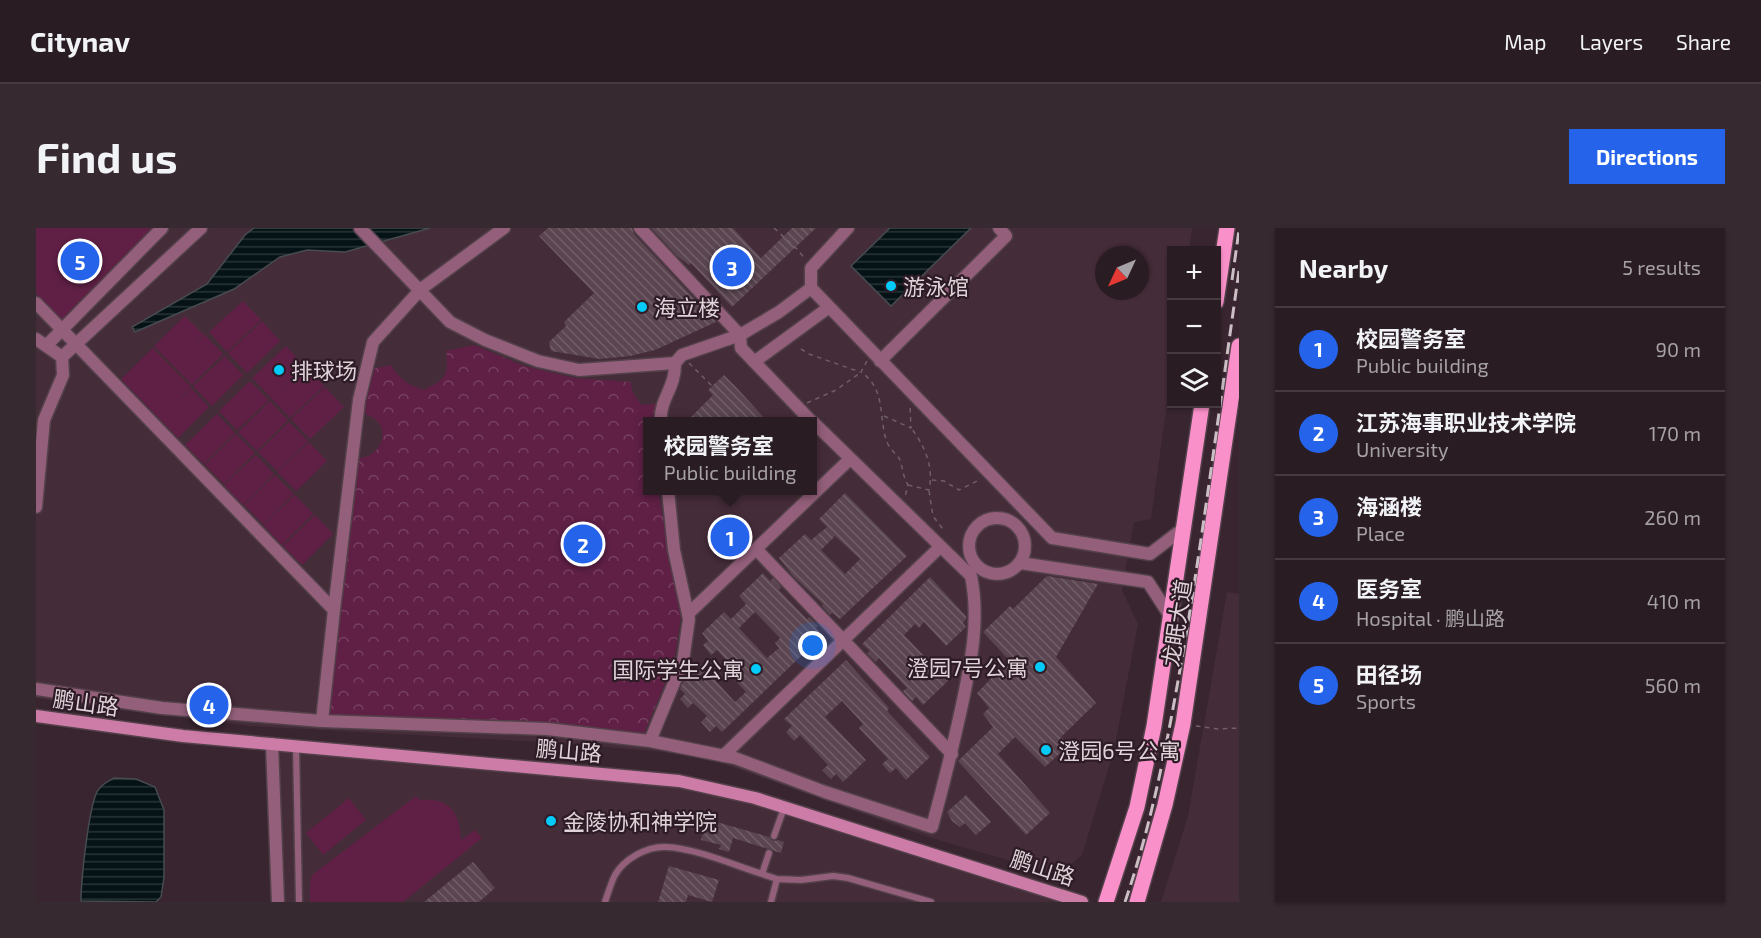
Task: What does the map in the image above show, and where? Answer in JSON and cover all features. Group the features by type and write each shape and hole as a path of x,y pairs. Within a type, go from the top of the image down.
{"main road":[{"path":"1216,300 1227,228"},
{"name":"龙眠大道","path":"1137,902 1165,805 1183,724 1239,346"},
{"name":"龙眠大道","path":"1106,902 1137,807 1154,726 1201,408"}],"street":[{"path":"62,357 41,342 62,330 162,228"},
{"path":"36,507 44,420 63,375 62,357 201,228"},
{"path":"360,228 450,322 485,340 538,361 579,370 678,359 740,335 779,312 811,288"},
{"path":"322,722 359,400 373,342 421,290 504,228"},
{"path":"640,228 740,335 741,348 807,417"},
{"path":"848,228 811,268 811,288 1052,538 1150,554 1184,528"},
{"path":"876,357 1003,232"},
{"path":"131,261 147,277"},
{"path":"36,303 334,610"},
{"path":"754,362 828,308"},
{"path":"661,417 660,411 676,377 678,359"},
{"path":"36,689 162,708 322,722 547,729 650,741 735,758 825,792 932,827 952,754 974,645 976,572 969,545 975,529 982,522 991,519 1001,518 1010,521 1023,535 1025,545 1020,563 1006,573 976,572 937,545 817,427"},
{"path":"817,491 850,459"},
{"path":"650,741 682,661 689,620 674,550 668,495"},
{"path":"688,614 812,495"},
{"path":"1018,527 1030,516"},
{"path":"723,756 937,545"},
{"path":"756,549 952,754"},
{"path":"1020,563 1148,582 1170,616"},
{"name":"鹏山路","path":"36,716 183,736 679,781 715,788 784,807 1082,902"},
{"path":"272,744 278,902"}],"lane":[{"path":"296,747 299,902"},
{"path":"774,836 784,807"},
{"path":"605,902 615,876 624,864 638,854 665,847 686,850 777,879 801,880 832,876 848,878 931,902"},
{"path":"762,874 769,853"},
{"path":"771,902 777,879"}],"path":[{"path":"774,228 798,250 811,268"},
{"path":"801,349 809,354 861,372 868,377 881,401 887,443 900,460 902,476 908,485 929,490"},
{"path":"797,407 836,390 861,372 876,357"},
{"path":"678,359 712,386"},
{"path":"910,392 911,428"},
{"path":"883,416 911,428 922,443 932,476 929,490 933,516 942,528 937,545"},
{"path":"931,480 944,481 959,490 979,480"},
{"path":"902,509 908,485"},
{"path":"1183,724 1218,729 1239,728"}],"shaded area":[{"path":"36,228 1192,228 1190,246 1167,246 1167,403 1151,519 1134,522 1122,590 1138,624 1114,750 1082,855 1059,875 928,837 719,762 663,752 560,743 251,726 36,698"},
{"path":"254,228 430,228 345,252 307,250 280,257 234,289 135,332 132,327 207,284 245,235"},
{"name":"游泳馆","path":"890,228 971,228 891,306 851,266"},
{"path":"1227,592 1239,594 1239,902 1161,902 1188,816"},
{"name":"金陵协和神学院","path":"272,744 679,781 1082,902 278,902"},
{"path":"114,778 136,779 155,787 164,810 164,877 161,897 156,902 81,901 84,860 95,796 100,787"}],"green space":[{"path":"36,228 156,228 62,321 36,293"},
{"path":"243,301 261,320 227,352 209,332"},
{"path":"185,316 204,335 188,351 205,335 223,354 192,385 154,346"},
{"path":"262,321 280,341 247,373 228,353"},
{"path":"474,345 524,366 574,378 631,382 632,391 641,405 656,404 656,417 643,417 643,495 659,495 681,615 674,662 644,733 441,719 328,716 359,458 366,457 377,450 382,438 380,426 375,419 363,413 372,369 391,365 404,381 424,390 444,376 447,366 446,351"},
{"path":"286,346 304,366 271,398 252,378"},
{"path":"153,348 191,387 165,413 191,388 209,407 178,438 121,379"},
{"path":"225,356 243,375 212,406 193,386"},
{"path":"305,366 324,386 290,418 271,398"},
{"path":"250,381 269,400 237,430 219,411"},
{"path":"325,387 344,407 310,439 291,419"},
{"path":"270,401 288,420 257,451 238,432"},
{"path":"217,414 235,433 204,464 185,445"},
{"path":"289,422 308,441 277,471 258,452"},
{"path":"236,434 255,453 224,484 205,465"},
{"path":"309,442 327,461 296,491 277,472"},
{"path":"256,455 274,474 243,505 224,485"},
{"path":"275,475 294,494 263,524 244,505"},
{"path":"295,495 313,514 282,545 263,525"},
{"path":"315,515 333,534 302,565 283,546"},
{"path":"416,796 420,800 439,801 446,804 458,822 461,840 475,830 482,838 403,902 310,902 312,875"},
{"path":"349,798 366,820 323,855 306,833"}],"building":[{"name":"海立楼","path":"548,228 632,228 634,234 716,322 655,350 630,356 600,359 551,351 549,342 566,326 564,322 594,293 539,236"},
{"path":"651,228 733,228 761,258 792,228 816,228 732,307 691,263 689,265 677,256"},
{"path":"724,375 763,417 691,417 713,395 708,390"},
{"path":"845,493 907,556 840,619 832,613 830,615 822,606 823,604 793,576 779,558 805,534 811,540 827,527 819,519","holes":["835,536 860,559 845,574 821,550"]},
{"path":"763,573 770,581 773,578 781,587 779,590 807,619 809,617 818,626 816,628 823,635 722,732 716,726 710,732 701,722 707,716 693,703 688,708 680,699 685,694 680,689 685,677 700,664 735,702 746,692 735,680 740,675 717,650 711,655 703,645 708,641 702,633 724,612 731,619 746,604 739,596","holes":["755,612 780,638 775,643 779,648 767,658 739,628"]},
{"path":"1047,576 1098,584 1056,657 1096,703 1061,737 1069,745 1045,767 1015,737 998,754 1050,813 1026,835 958,761 993,727 983,714 989,708 977,693 1009,660 983,632 1010,606 1013,609"},
{"path":"930,577 966,616 963,623 966,627 946,646 924,622 919,628 915,624 904,635 948,681 923,705 916,697 912,701 903,691 907,688 879,658 876,662 867,653 870,651 862,644"},
{"path":"846,660 889,708 887,711 930,757 906,780 896,768 890,773 882,764 888,759 859,728 863,724 842,701 825,717 866,760 843,782 836,774 831,779 822,770 828,765 800,735 794,741 786,732 792,726 784,719"},
{"path":"966,795 991,822 976,835 965,823 960,827 952,821 947,812"},
{"path":"706,819 769,837 773,841 784,842 781,853 733,838 729,852 719,849 721,845 701,840"},
{"path":"473,862 495,888 479,902 424,902"},
{"path":"669,866 719,880 712,902 688,895 686,902 658,902"}],"railway":[{"path":"1232,280 1239,230"},
{"path":"1125,902 1146,833 1176,693 1202,535 1239,271"}],"place":[{"name":"田径场","path":"80,261"},
{"name":"海涵楼","path":"732,267"},
{"name":"游泳馆","path":"891,286"},
{"name":"海立楼","path":"642,307"},
{"name":"排球场","path":"279,370"},
{"name":"校园警务室","path":"730,537"},
{"name":"江苏海事职业技术学院","path":"583,544"},
{"name":"澄园7号公寓","path":"1040,667"},
{"name":"国际学生公寓","path":"756,669"},
{"name":"医务室","path":"209,705"},
{"name":"澄园6号公寓","path":"1046,750"},
{"name":"金陵协和神学院","path":"551,821"}]}
